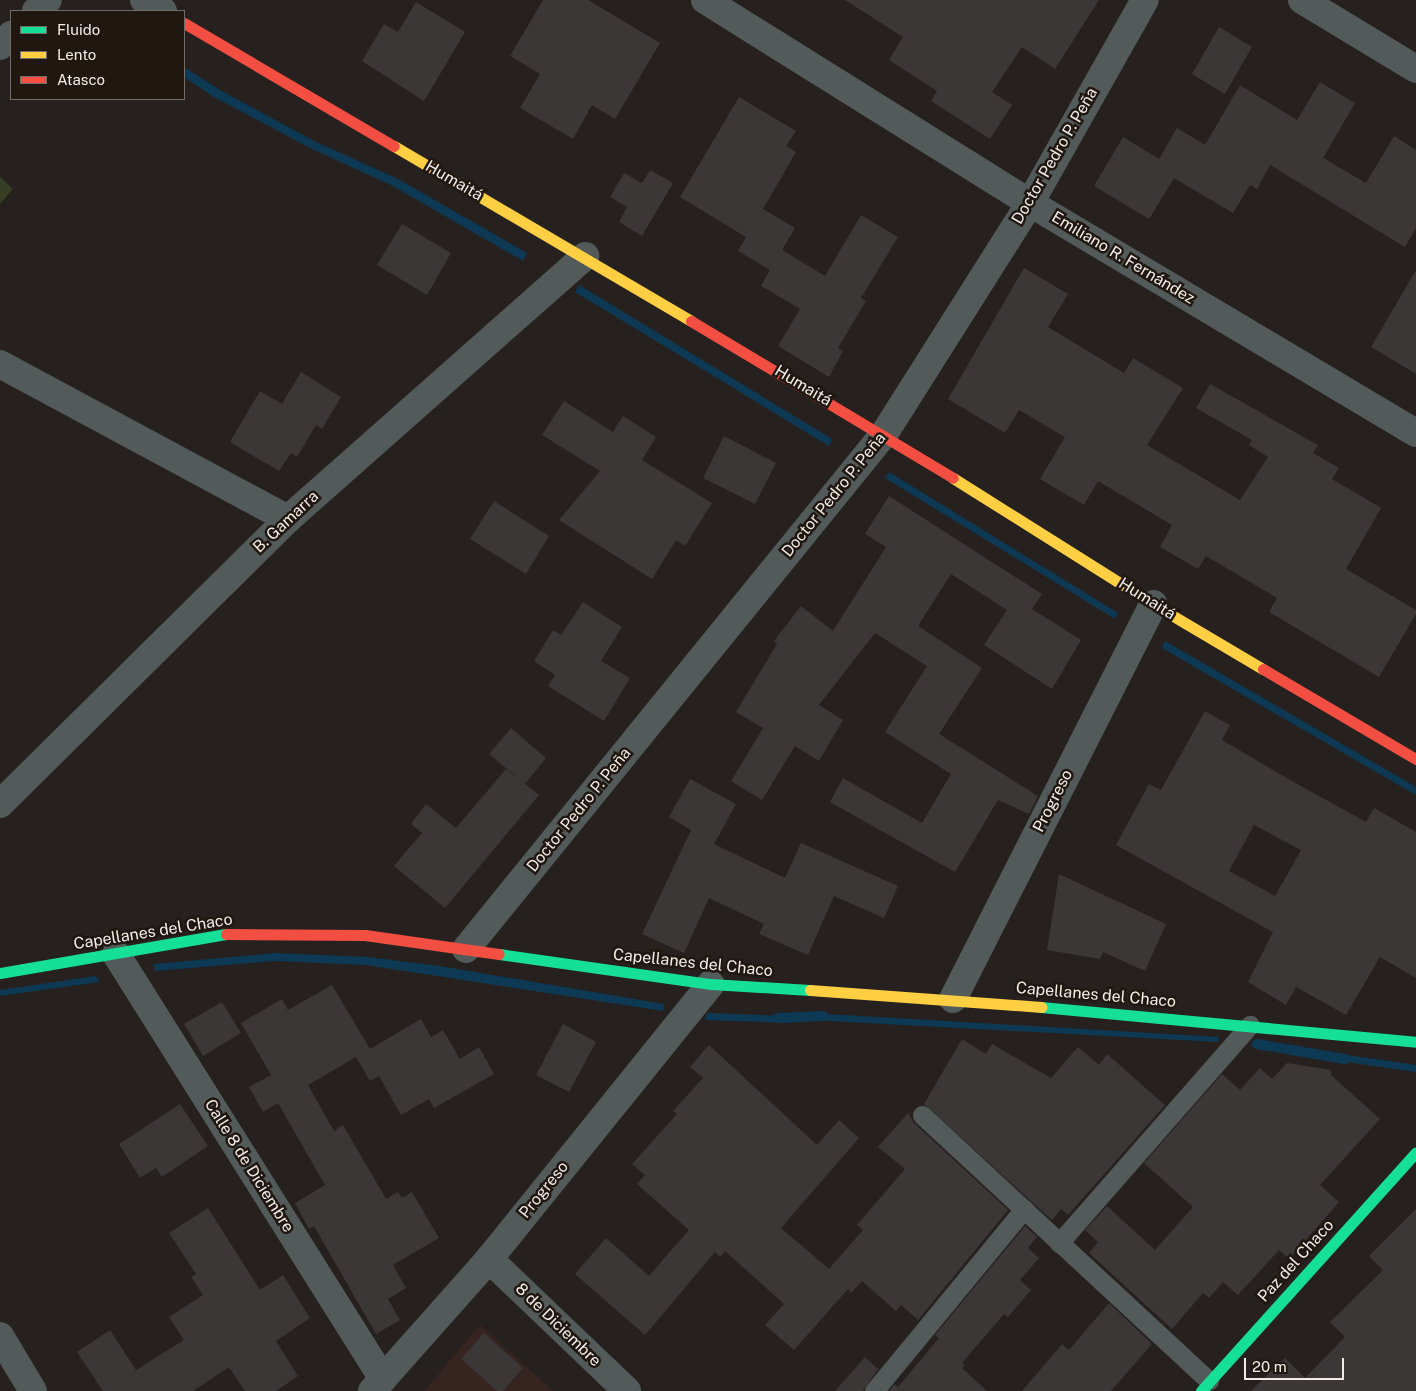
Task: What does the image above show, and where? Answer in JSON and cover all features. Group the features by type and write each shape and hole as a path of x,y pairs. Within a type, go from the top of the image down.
{"street":[{"path":"37,10 48,0"},
{"path":"144,0 161,10"},
{"name":"Emiliano R. Fernández","path":"705,0 1030,203 1416,433"},
{"name":"Doctor Pedro P. Peña","path":"466,949 884,434 1030,203 1145,0"},
{"path":"1302,0 1416,69"},
{"name":"Humaitá","path":"185,24 586,256 884,434 1154,604 1416,759"},
{"path":"0,46 10,36"},
{"name":"B. Gamarra","path":"1,801 288,519 586,256"},
{"path":"0,364 288,519"},
{"name":"Progreso","path":"953,999 1154,604"},
{"name":"Capellanes del Chaco","path":"0,973 223,934 365,935 711,984 953,999 1250,1024 1416,1042"},
{"name":"Calle 8 de Diciembre","path":"116,954 377,1385"},
{"name":"Progreso","path":"377,1385 489,1259 711,984"},
{"name":"Paz del Chaco","path":"1210,1388 1416,1152"},
{"name":"8 de Diciembre","path":"489,1259 627,1391"},
{"path":"0,1336 33,1391"}],"lane":[{"path":"1059,1242 1250,1024"},
{"path":"922,1115 1059,1242 1210,1388"},
{"path":"874,1391 1024,1209"}],"shaded area":[{"path":"480,1325 553,1391 424,1391"}],"green space":[{"path":"0,177 13,189 0,204"}],"water":[{"path":"185,68 220,90 316,142 398,179 527,253 523,261 393,186 312,149 214,97 185,78"},
{"path":"579,285 832,439 829,446 575,292"},
{"path":"889,472 1118,613 1115,619 885,478"},
{"path":"1165,641 1416,787 1416,795 1162,648"},
{"path":"275,953 368,957 440,966 664,1004 663,1011 366,965 274,961 155,971 154,964"},
{"path":"96,976 99,982 0,996 0,990"},
{"path":"707,1013 790,1016 790,1023 705,1020"},
{"path":"810,1013 1219,1037 1218,1042 811,1020"},
{"path":"1334,1053 1416,1065 1416,1072 1333,1060"}],"building":[{"path":"543,0 588,0 660,43 615,119 592,105 573,139 520,108 540,74 510,56"},
{"path":"845,0 1099,0 1055,69 1022,47 992,92 1012,105 990,139 931,101 937,91 889,60 903,37"},
{"path":"416,2 465,32 424,101 362,61 384,24 398,32"},
{"path":"1219,27 1252,47 1225,94 1192,74"},
{"path":"1320,82 1355,103 1323,158 1366,183 1394,136 1416,150 1416,228 1405,247 1270,165 1257,189 1250,185 1233,213 1174,178 1149,219 1094,186 1123,137 1159,159 1177,128 1205,145 1240,85 1297,120"},
{"path":"739,97 796,131 786,146 796,152 763,209 795,228 782,250 825,276 861,215 898,237 861,298 866,301 838,348 843,351 829,377 778,346 800,309 761,286 770,270 738,251 746,237 680,197"},
{"path":"650,170 673,183 642,236 619,222 627,207 610,197 624,173 642,183"},
{"path":"402,224 451,253 427,295 377,265"},
{"path":"1024,268 1068,294 1048,327 1124,373 1133,358 1183,388 1147,445 1240,500 1268,457 1249,445 1252,440 1196,408 1210,384 1318,445 1313,453 1339,468 1332,479 1381,508 1346,569 1416,610 1416,614 1379,677 1269,612 1277,598 1206,556 1198,569 1160,547 1172,525 1098,481 1084,505 1040,479 1065,437 1019,410 1005,433 948,399"},
{"path":"1416,270 1416,374 1371,347"},
{"path":"301,372 341,397 322,429 316,425 297,457 291,453 279,471 230,442 260,391 282,404"},
{"path":"564,401 613,432 623,416 656,437 642,460 712,503 685,546 676,540 652,579 559,520 600,471 542,435"},
{"path":"724,436 776,463 755,504 703,478"},
{"path":"889,496 1042,594 1032,609 1081,640 1052,689 984,645 1007,610 951,574 918,626 982,668 939,734 1038,796 1029,814 998,800 955,872 830,802 843,778 922,823 951,774 885,732 927,666 875,633 819,705 843,720 819,761 795,746 762,800 731,781 763,728 736,712 777,644 774,641 801,606 833,631 886,547 865,534"},
{"path":"494,501 549,536 526,574 470,539"},
{"path":"583,602 622,627 601,661 630,678 604,721 548,686 555,675 534,661 553,630 561,635"},
{"path":"1205,711 1230,725 1222,740 1290,780 1366,822 1374,808 1416,832 1416,978 1380,957 1346,1015 1296,987 1286,1005 1248,982 1273,932 1116,845 1149,784 1161,790","holes":["1254,825 1301,850 1275,896 1229,871"]},
{"path":"511,728 546,758 525,784 489,754"},
{"path":"506,769 539,795 445,908 394,866 422,833 411,824 426,804 456,828"},
{"path":"690,779 736,804 714,844 785,878 801,843 898,886 884,918 834,896 808,955 759,934 764,924 709,898 684,953 642,934 691,830 669,817"},
{"path":"1059,874 1166,924 1145,971 1103,952 1100,959 1047,950"},
{"path":"332,985 370,1049 421,1019 431,1037 443,1030 460,1059 479,1047 494,1074 434,1108 429,1099 401,1115 379,1076 370,1081 356,1057 308,1085 334,1131 343,1125 386,1199 398,1192 402,1198 412,1192 439,1238 393,1265 406,1288 388,1299 400,1320 376,1334 314,1226 309,1229 295,1203 325,1185 278,1103 263,1112 249,1087 271,1075 241,1023 282,999 288,1010"},
{"path":"222,1002 241,1033 203,1056 184,1024"},
{"path":"563,1024 596,1042 569,1092 536,1075"},
{"path":"962,1039 986,1054 992,1044 1051,1078 1078,1047 1099,1065 1107,1054 1165,1105 1068,1215 1061,1209 1052,1220 924,1104"},
{"path":"709,1045 817,1145 839,1120 859,1138 781,1228 829,1269 863,1230 857,1225 905,1169 878,1147 908,1113 914,1123 1008,1210 918,1320 901,1305 896,1311 862,1281 851,1293 848,1289 794,1350 765,1325 784,1304 725,1251 720,1257 715,1252 645,1335 575,1274 606,1238 649,1276 689,1230 637,1184 645,1175 632,1164 677,1114 673,1111 703,1078 690,1067"},
{"path":"1287,1063 1331,1070 1331,1075 1380,1119 1320,1185 1339,1202 1289,1259 1279,1250 1238,1295 1223,1282 1209,1298 1203,1293 1172,1329 1089,1253 1098,1242 1085,1230 1107,1206 1155,1250 1193,1207 1144,1163 1222,1074 1240,1090 1260,1068 1272,1079"},
{"path":"180,1104 208,1146 162,1177 156,1168 140,1178 119,1144"},
{"path":"208,1208 260,1290 283,1275 310,1318 276,1341 298,1376 276,1391 245,1391 229,1367 193,1391 103,1391 77,1352 110,1330 136,1370 184,1340 169,1317 203,1295 191,1277 196,1274 169,1233"},
{"path":"1416,1209 1416,1391 1251,1391 1285,1358 1305,1378 1345,1337 1330,1322 1383,1270 1369,1256"},
{"path":"1025,1226 1037,1237 1028,1248 1039,1258 1020,1280 1031,1290 1008,1317 1004,1314 962,1363 965,1365 962,1368 987,1391 889,1391 894,1384 898,1387 939,1338 935,1335"},
{"path":"1109,1303 1152,1344 1111,1391 1022,1391 1062,1344 1069,1350"},
{"path":"484,1333 523,1368 503,1391 497,1391 461,1359"},
{"path":"865,1357 878,1369 863,1391 835,1391"}],"waterway":[{"path":"778,1018 823,1016"},
{"path":"1257,1044 1345,1059"}],"traffic: fast":[{"path":"0,973 226,934"},
{"path":"499,954 711,984 810,990"},
{"path":"1041,1007 1416,1042"},
{"path":"1201,1391 1416,1152"}],"traffic: slow":[{"path":"394,146 691,321"},
{"path":"953,478 1153,604 1263,669"},
{"path":"810,990 1041,1007"}],"traffic: jam":[{"path":"185,24 394,146"},
{"path":"691,321 953,478"},
{"path":"1263,669 1416,759"},
{"path":"226,934 365,935 499,954"}]}
